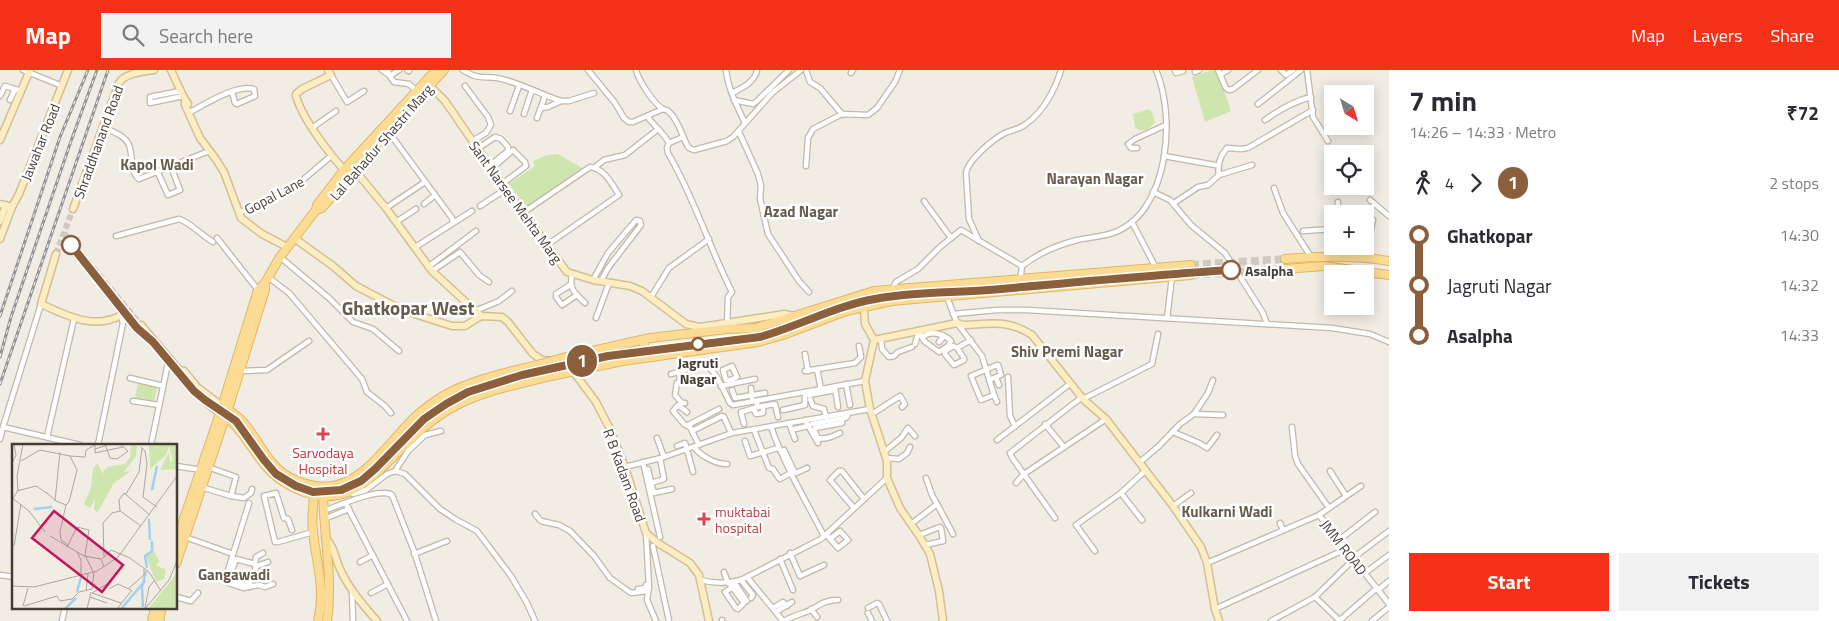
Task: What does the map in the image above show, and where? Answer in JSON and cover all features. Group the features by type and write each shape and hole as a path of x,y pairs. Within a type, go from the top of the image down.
{"main road":[{"name":"Lal Bahadur Shastri Marg","path":"428,84 436,70"},
{"name":"Lal Bahadur Shastri Marg","path":"350,171 428,84 444,70"},
{"name":"Lal Bahadur Shastri Marg","path":"224,411 239,371 258,290 280,257 316,210 317,205 388,131 420,93"},
{"path":"1285,259 1334,255 1364,256 1389,261"},
{"path":"283,477 314,486 342,485 354,479 370,466 425,408 456,389 570,356 643,340 714,330 756,328 874,291 1191,265"},
{"path":"1169,266 1170,277"},
{"path":"1285,269 1324,266 1389,275"},
{"path":"224,411 242,420 252,442 271,466 283,477 314,496 323,497 349,492 373,477 431,421 458,404 485,394 552,376 646,358 758,342 783,335 850,310 892,301 1191,275"},
{"name":"Lal Bahadur Shastri Marg","path":"178,537 205,469 249,330 265,290 266,280"},
{"path":"847,299 850,310"},
{"path":"643,340 646,358"},
{"path":"503,374 507,388"},
{"name":"Lal Bahadur Shastri Marg","path":"178,558 205,469"},
{"path":"314,486 313,532 324,570 330,602 327,621"},
{"path":"318,621 324,570 323,487"},
{"path":"152,621 155,608"},
{"path":"159,621 162,608"}],"street":[{"name":"Jawahar Road","path":"6,206 19,194 68,70"},
{"name":"Shraddhanand Road","path":"73,209 121,79 154,70"},
{"path":"171,70 204,136 203,140"},
{"path":"382,70 389,74 394,82 409,84 420,93"},
{"path":"389,74 399,70"},
{"path":"463,70 472,76 496,78 561,101 569,101 594,93"},
{"path":"636,70 639,79 662,109 671,113 683,137 690,148 694,150 727,141 738,132 772,93 801,70"},
{"path":"726,70 734,100 745,123"},
{"path":"732,93 753,79 757,74 756,70"},
{"path":"734,100 753,104 757,102 788,70"},
{"path":"806,70 810,82 820,88 842,114"},
{"path":"806,166 810,132 817,126 842,114 868,115 876,108 896,82 900,70"},
{"path":"979,241 970,219 967,167 971,161 999,137 1027,123 1050,97 1061,70"},
{"path":"1019,290 1022,266 1034,258 1075,240 1115,233 1132,222 1147,206 1160,175 1167,136 1163,92 1156,70"},
{"path":"1174,70 1176,72 1183,71"},
{"path":"1228,70 1219,73 1226,88 1229,90 1258,70"},
{"path":"1281,70 1286,75 1293,70"},
{"path":"1258,104 1300,70"},
{"path":"1307,70 1313,117 1328,141"},
{"path":"0,140 27,71 62,86"},
{"path":"591,71 616,103 624,118 629,122 662,109"},
{"path":"294,238 333,266 356,286 402,310 452,326 465,326 481,316 430,269 386,208 350,171 331,156 312,128 297,100 296,94 329,73 347,102 364,91"},
{"name":"Sant Narsee Mehta Marg","path":"428,84 445,101 504,187 567,272 593,280 630,286 651,297 686,324 699,326 727,324 784,314 794,316"},
{"path":"0,96 5,86 18,90"},
{"path":"466,86 491,125 486,132 472,141"},
{"path":"510,111 519,86"},
{"path":"192,111 232,92 251,87 254,88 255,96 237,104 232,92"},
{"path":"10,100 18,90"},
{"path":"524,114 532,90"},
{"path":"183,96 150,103 150,97 183,96"},
{"path":"183,96 185,105 200,138 218,165 233,194 233,199 241,218 262,234 288,246"},
{"path":"537,118 546,96"},
{"path":"1265,120 1279,109 1311,97"},
{"path":"541,108 561,101"},
{"path":"1219,175 1219,161 1227,148 1241,150 1248,148 1312,110"},
{"path":"312,128 336,111"},
{"path":"647,116 657,130 662,132 669,143"},
{"path":"1137,148 1131,148 1128,144 1166,125"},
{"path":"102,127 120,136 129,145 135,175 140,179 210,153"},
{"path":"595,167 604,160 625,155 657,130"},
{"path":"388,131 452,218 453,224"},
{"path":"738,132 758,174 762,212 768,234 809,292"},
{"path":"683,137 669,143 668,153 684,181 721,271 732,292 728,297 727,324"},
{"path":"477,149 495,138 501,139 508,147 508,150 490,167"},
{"path":"480,206 526,166 525,162 513,150 490,167"},
{"name":"Gopal Lane","path":"239,213 298,184 331,156"},
{"path":"1164,156 1215,165"},
{"path":"1174,203 1198,187 1208,185 1219,175 1252,165"},
{"path":"524,212 590,166 599,169 609,180 619,195 547,245"},
{"path":"158,173 168,195 180,190 171,167"},
{"path":"386,208 425,182"},
{"path":"1274,188 1283,213 1311,257"},
{"path":"1153,192 1174,203 1191,225 1225,252 1264,313 1267,324"},
{"path":"424,204 435,195"},
{"path":"1370,200 1389,216"},
{"path":"924,201 951,238"},
{"path":"0,221 6,206"},
{"path":"0,239 6,206"},
{"path":"396,222 416,209"},
{"path":"414,248 472,211"},
{"path":"116,236 179,219 187,222 213,242"},
{"path":"593,280 617,242 636,220 640,221 641,225 613,261 605,282 596,318"},
{"path":"1132,222 1156,268 1159,278"},
{"path":"892,290 896,282 918,269 961,230 1022,266"},
{"path":"1302,231 1324,230"},
{"path":"430,269 476,231"},
{"path":"217,238 258,290"},
{"path":"651,297 669,268 708,239"},
{"path":"430,269 460,252 479,275 489,282"},
{"path":"0,439 56,254"},
{"path":"280,257 329,298 353,322 373,329 399,351"},
{"path":"572,274 570,285 585,302"},
{"path":"1167,318 1170,277"},
{"path":"266,280 289,293 362,379 367,392 392,413"},
{"path":"570,285 556,294 556,298 562,305 577,295"},
{"path":"475,311 499,301 512,291"},
{"path":"863,294 865,324 889,358 913,346 921,334 957,323 964,325 1009,324 1021,328 1032,335 1082,398 1106,419 1173,506 1201,547 1207,563 1219,621"},
{"path":"947,297 957,323 982,356 997,402"},
{"path":"42,304 74,318 90,322 122,315 123,323 98,444"},
{"path":"953,314 1007,310 1332,328 1370,334 1389,342"},
{"name":"R B Kadam Road","path":"481,316 502,318 508,322 533,354 542,360 562,361 570,367 600,410 609,427 625,467 646,533 655,543 690,563 699,575 709,621"},
{"path":"47,437 74,318"},
{"path":"141,325 179,370 179,375 192,391 203,401 224,411"},
{"path":"877,339 929,333 944,336 951,341 940,352 924,341 921,334"},
{"path":"1054,518 1010,452 1082,398 1152,364 1158,334"},
{"path":"939,342 944,336"},
{"path":"877,339 870,358 865,381 871,412 885,455 887,478 900,508 930,554 939,591 943,621"},
{"path":"957,348 964,360 956,365 945,354 945,351 953,346 957,348 971,340"},
{"path":"239,371 267,370 309,341"},
{"path":"805,354 806,371 856,363 861,352 870,358"},
{"path":"151,444 169,358"},
{"path":"848,364 849,370"},
{"path":"994,394 981,400 978,386 971,376 994,364 1004,364"},
{"path":"671,374 705,365 711,369 731,404 808,395 846,384 865,381"},
{"path":"985,369 998,365 1002,373 996,378 989,380"},
{"path":"817,369 821,389"},
{"path":"679,372 680,381 677,384 675,395 682,404 686,403"},
{"path":"1008,377 1010,416 1015,426"},
{"path":"130,378 163,386"},
{"path":"996,378 999,385"},
{"path":"721,386 732,382 755,379"},
{"path":"1140,462 1180,424 1194,414 1214,380"},
{"path":"997,440 1071,383"},
{"path":"846,384 850,405"},
{"path":"751,388 758,407"},
{"path":"808,395 821,389 835,388"},
{"path":"835,388 838,407"},
{"path":"732,390 735,398 765,393"},
{"path":"783,410 806,405 808,395"},
{"path":"808,395 813,406 824,409 826,417"},
{"path":"625,467 662,458 731,433 848,413 871,412 900,396 905,404 902,408"},
{"path":"133,401 159,406"},
{"path":"744,424 741,412 758,407 775,404 778,417"},
{"path":"687,412 678,405 673,411 684,424 688,425 699,445"},
{"path":"688,425 719,409"},
{"path":"795,429 842,419 848,417 848,413"},
{"path":"1194,414 1223,415"},
{"path":"692,431 722,416 731,433"},
{"path":"840,433 832,434 826,438 818,438 815,428 842,423 842,419"},
{"path":"1016,483 1024,474 1106,419"},
{"path":"805,420 810,425 818,443"},
{"path":"789,423 795,439"},
{"path":"1045,424 1064,447"},
{"path":"3,427 76,444"},
{"path":"771,427 778,448 825,535 830,539"},
{"path":"1292,427 1295,456 1298,464 1329,508"},
{"path":"885,455 908,428 915,436"},
{"path":"754,430 769,468 774,470 780,479 792,472 798,473 807,468"},
{"path":"342,485 352,494 360,493 394,471 408,451 425,435 441,431"},
{"path":"1173,432 1207,448 1217,435"},
{"path":"651,483 664,479 661,467 662,458 657,438"},
{"path":"744,441 749,456 778,448"},
{"path":"679,452 676,444 685,443 694,472"},
{"path":"694,447 702,455 721,464 727,464"},
{"path":"885,455 899,459 907,453 910,447"},
{"path":"784,450 784,456"},
{"path":"643,462 669,621"},
{"path":"661,467 668,465"},
{"path":"178,466 205,469 236,477 231,496"},
{"path":"648,469 655,494 672,489"},
{"path":"1094,552 1076,525 1121,493 1146,470"},
{"path":"394,471 405,474 440,509 455,520 477,531 511,576 535,621"},
{"path":"854,508 830,480 839,471 842,471 864,499"},
{"path":"1330,471 1346,496"},
{"path":"701,580 714,584 731,584 825,535 887,478"},
{"path":"926,478 932,496 953,534"},
{"path":"1319,515 1361,486"},
{"path":"201,487 244,498 251,494 252,489"},
{"path":"324,515 367,496 383,492 392,495 436,621"},
{"path":"292,530 288,519 284,518 276,493 264,496 275,542 313,532"},
{"path":"1121,493 1142,520"},
{"path":"1173,506 1191,493"},
{"path":"228,580 233,554 249,503"},
{"path":"346,504 407,621"},
{"path":"911,524 937,504"},
{"path":"324,515 349,509"},
{"path":"1339,540 1375,512"},
{"path":"535,514 541,521 559,525 570,531 594,556 610,578 631,593 648,591"},
{"name":"JMM ROAD","path":"1207,563 1319,515 1389,605"},
{"path":"1280,523 1283,530"},
{"path":"919,535 941,528 943,541 925,546"},
{"path":"1271,621 1315,597 1353,558 1389,531"},
{"path":"646,533 655,543"},
{"path":"324,536 333,546 340,568 352,592 377,621"},
{"path":"185,537 233,554"},
{"path":"414,554 447,541"},
{"path":"638,588 646,588 655,543"},
{"path":"1215,609 1346,549"},
{"path":"228,580 243,588 249,585 255,576 256,557 263,553"},
{"path":"790,553 800,576 824,565"},
{"path":"360,562 373,555"},
{"path":"1365,573 1389,555"},
{"path":"228,580 236,559 256,565 268,562"},
{"path":"780,559 793,590"},
{"path":"381,570 387,566"},
{"path":"324,570 340,568"},
{"path":"724,572 744,603 738,609 725,592 731,584"},
{"path":"238,583 241,573"},
{"path":"645,574 648,591 647,600 656,621"},
{"path":"747,577 784,621 823,602 838,600"},
{"path":"228,580 246,585 259,584 266,587 273,584"},
{"path":"731,584 749,599 753,595 741,580"},
{"path":"1315,597 1340,621 1377,589 1389,582"},
{"path":"371,593 388,584"},
{"path":"740,590 745,586"},
{"path":"352,592 353,621"},
{"path":"178,598 191,601 198,593"},
{"path":"775,610 783,602 787,606 792,602"},
{"path":"872,621 868,611 876,603 879,604 887,621"},
{"path":"1372,621 1389,605"},
{"path":"62,621 66,608"},
{"path":"811,609 817,618"}],"green space":[{"path":"1217,70 1231,111 1205,122 1192,77"},
{"path":"1149,109 1153,114 1155,123 1146,130 1139,130 1135,127 1133,114"},
{"path":"558,154 582,168 526,207 509,184 535,166 533,161 547,155"},
{"path":"138,383 157,387 154,402 135,398"}],"tunnel":[{"path":"56,254 73,209"},
{"path":"64,233 141,325"},
{"path":"1191,265 1285,259"},
{"path":"1191,275 1285,269"}],"railway":[{"path":"0,316 60,137 88,70"},
{"path":"0,357 11,317 97,70"},
{"path":"0,384 108,70"}],"metro line":[{"name":"1","path":"71,245 137,328 153,342 194,391 236,421 276,474 302,489 313,492 341,490 355,484 367,477 432,412 468,392 522,375 608,356 760,337 862,301 886,297 1231,270"}],"place":[{"name":"Asalpha","path":"1231,270"},
{"name":"Jagruti Nagar","path":"698,344"},
{"name":"Sarvodaya Hospital","path":"323,434"},
{"name":"muktabai hospital","path":"704,519"}],"district":[{"name":"Kapol Wadi","path":"157,164"},
{"name":"Narayan Nagar","path":"1095,178"},
{"name":"Azad Nagar","path":"801,211"},
{"name":"Ghatkopar West","path":"408,307"},
{"name":"Shiv Premi Nagar","path":"1067,351"},
{"name":"Kulkarni Wadi","path":"1227,511"},
{"name":"Gangawadi","path":"234,574"}]}
